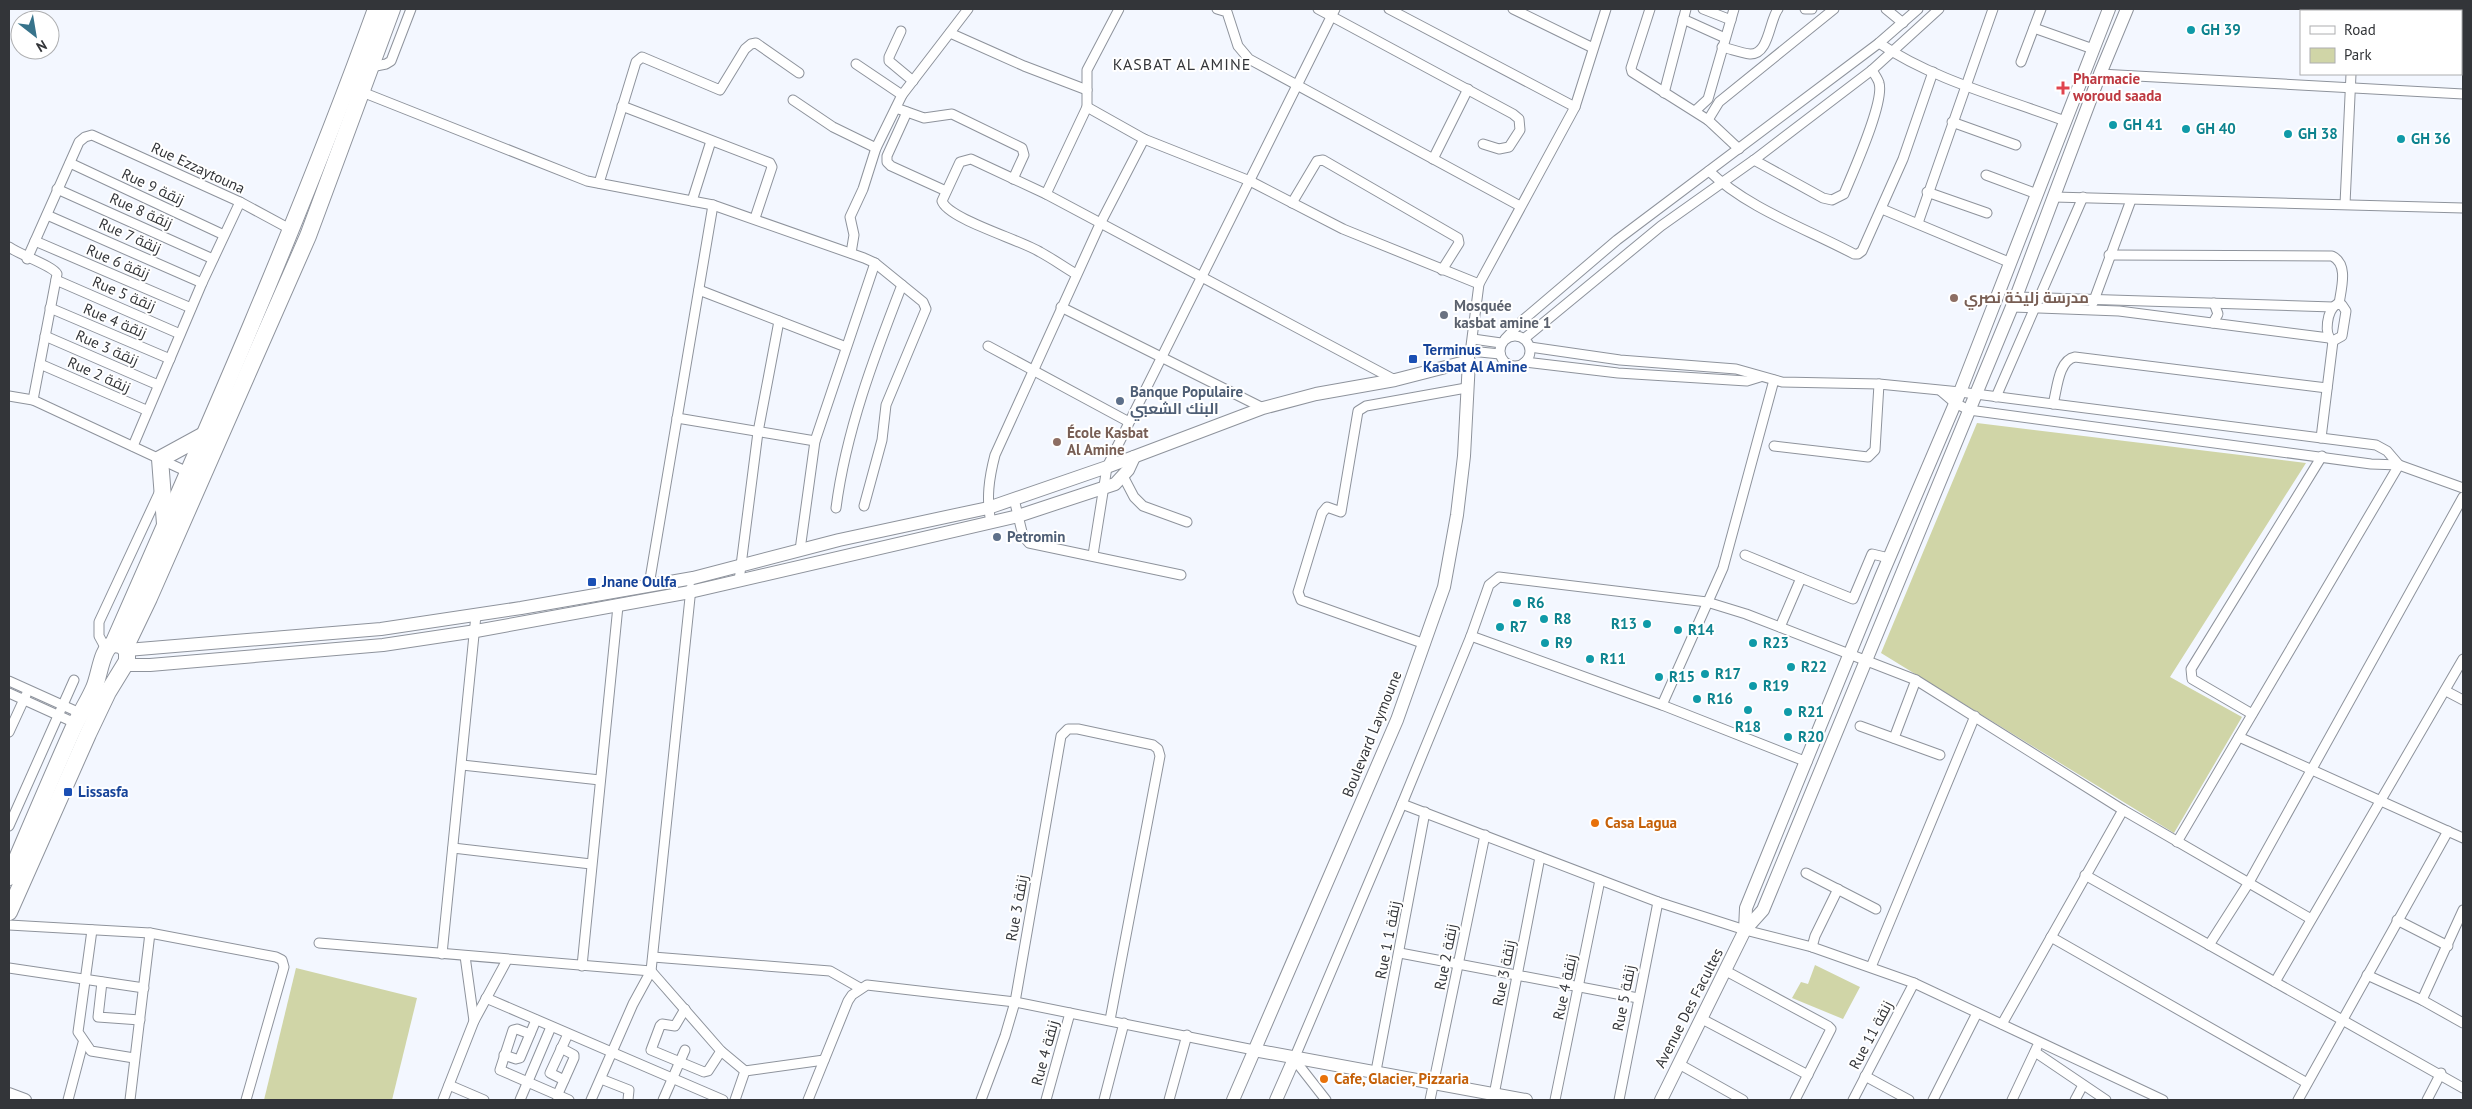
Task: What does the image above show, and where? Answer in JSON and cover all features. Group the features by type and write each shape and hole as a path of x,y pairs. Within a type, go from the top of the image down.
{"highway":[{"path":"9,877 79,724 108,692 119,651 166,525 195,476 204,435 290,230 344,96 376,9"},
{"path":"9,912 79,724 101,671 119,651 195,476 308,236 392,9"},
{"path":"166,525 161,489 160,459 204,435"}],"street":[{"path":"371,67 391,61 411,9"},
{"path":"851,253 854,235 850,217 863,189 876,148 902,95 968,9"},
{"path":"1046,194 1088,107 1087,70 1119,9"},
{"path":"1217,9 1228,11 1242,53 1297,86 1520,206"},
{"path":"1318,9 1333,12 1514,114 1521,124 1520,130 1509,147 1499,150 1483,144"},
{"path":"1389,9 1575,107"},
{"path":"1514,9 1593,48"},
{"path":"1470,356 1479,284 1575,107 1606,9"},
{"path":"1650,9 1631,68 1636,76 1708,120 1739,149"},
{"path":"1664,93 1686,9"},
{"path":"1703,9 1731,20"},
{"path":"1695,111 1708,98 1734,9"},
{"path":"1683,19 1723,43 1751,54 1759,52 1764,46 1778,9"},
{"path":"1805,9 1812,9"},
{"path":"1708,120 1719,102 1834,9"},
{"path":"1886,9 1902,23"},
{"path":"1473,339 1503,341 1514,335 1525,338 1530,348 1529,358 1525,362 1516,366 1510,366 1502,359 1500,354 1503,341 1523,320 1617,240 1879,43 1918,9"},
{"path":"1525,338 1661,226 1754,160 1872,70 1893,53 1939,9"},
{"path":"1918,223 1927,192 1993,9"},
{"path":"2021,62 2041,9"},
{"path":"1744,930 1746,908 1869,606 1958,398 2109,9"},
{"path":"1744,930 1761,914 2014,302 2100,74 2127,9"},
{"path":"1093,556 1107,467 1333,12"},
{"path":"2034,28 2093,49"},
{"path":"901,31 889,56 889,61 914,81"},
{"path":"950,33 1024,66 1087,90"},
{"path":"600,183 636,62 642,57 720,90 745,49 751,44 756,43 799,73"},
{"path":"1879,43 1893,53 1933,72 2065,121"},
{"path":"856,64 902,95"},
{"path":"1754,160 1823,198 1832,200 1844,194 1867,137 1879,95 1880,84 1872,70"},
{"path":"1709,171 1721,184 1854,254 1858,254 1862,251 1882,209 1933,72"},
{"path":"2100,74 2463,94"},
{"path":"2345,204 2351,75"},
{"path":"1433,159 1468,89"},
{"path":"362,92 553,169 600,183 713,204 851,253 875,263 923,302 925,316 886,405 882,440 864,506"},
{"path":"793,100 833,127 876,148"},
{"path":"622,106 771,165 755,218"},
{"path":"1088,107 1144,139 1250,181 1343,229 1479,284"},
{"path":"896,108 924,118 952,114 1022,148 1024,155 1014,179"},
{"path":"907,112 887,156 887,162 891,166 946,191"},
{"path":"1952,122 2016,145"},
{"name":"Rue Ezzaytouna","path":"70,163 79,142 85,137 92,135 240,202 290,230"},
{"path":"991,522 988,508 988,480 995,455 1076,274 1144,139"},
{"path":"692,201 712,141"},
{"path":"1076,274 1040,251 978,225 946,209 942,201 960,162 971,158 1046,194 1395,380"},
{"path":"1292,203 1317,161 1323,160 1458,238 1459,243 1442,270"},
{"path":"28,259 70,163"},
{"name":"Rue 9 زنقة","path":"70,163 224,235"},
{"path":"1986,175 2037,194"},
{"name":"Rue 8 زنقة","path":"58,190 213,259"},
{"path":"1927,192 1987,213"},
{"path":"2054,196 2131,200 2463,208"},
{"path":"1996,397 2036,309 2083,197"},
{"path":"2093,304 2109,255 2131,200"},
{"path":"133,446 146,410 170,359 202,282 240,202"},
{"path":"649,585 713,204"},
{"path":"1882,209 2011,263"},
{"name":"Rue 7 زنقة","path":"47,215 202,282"},
{"name":"Rue 6 زنقة","path":"35,240 191,308"},
{"path":"9,247 28,259 52,268 57,274 33,400"},
{"path":"2109,255 2332,256 2339,260 2343,267 2336,306 2327,333 2331,340 2321,438"},
{"path":"800,550 815,441 875,263"},
{"name":"Rue 5 زنقة","path":"56,280 180,334"},
{"path":"836,508 843,468 862,394 876,350 902,285"},
{"path":"699,290 846,347"},
{"path":"2014,302 2036,309 2093,304 2198,302 2336,306 2346,311 2342,336 2338,340 2331,340 2093,304 2040,298 2014,302"},
{"path":"2194,320 2191,310 2198,302"},
{"path":"2213,323 2218,314 2214,303"},
{"path":"1061,307 1263,408"},
{"name":"Rue 4 زنقة","path":"50,308 170,359"},
{"path":"739,581 758,432 778,321"},
{"name":"Rue 3 زنقة","path":"45,336 158,385"},
{"path":"988,346 1129,422"},
{"path":"1530,348 1620,360 1736,369 1749,371 1760,377 1774,380 1879,384 1941,390 1958,398 1969,410 2372,464 2399,465 2463,488"},
{"path":"119,651 381,629 476,615 693,578 800,550 988,508 1107,467 1263,408 1316,394 1395,380 1470,356 1500,354"},
{"name":"Boulevard Laymoune","path":"1233,1100 1397,720 1444,587 1457,515 1464,456 1466,388 1470,356"},
{"path":"2053,404 2062,367 2066,361 2074,357 2327,388"},
{"path":"1525,362 1618,373 1747,381 1760,377"},
{"name":"Rue 2 زنقة","path":"40,364 146,410"},
{"path":"1662,705 1724,568 1774,380"},
{"path":"1774,446 1868,457 1875,450 1879,384"},
{"path":"1425,644 1301,600 1298,592 1322,513 1327,507 1341,512 1358,411 1366,406 1466,388"},
{"path":"1958,398 1976,394 2376,445 2387,451 2399,465"},
{"path":"9,396 33,400 195,476"},
{"path":"677,418 815,441"},
{"path":"2252,714 2192,679 2191,669 2322,456"},
{"path":"161,489 99,622 99,636 119,651 150,665 383,645 476,631 690,592 1018,516 1115,484 1123,476 1134,457"},
{"path":"2177,842 2399,465"},
{"path":"1123,476 1134,497 1143,506 1187,522"},
{"path":"2209,945 2248,884 2310,769 2463,498"},
{"path":"1014,499 1023,536 1029,543 1180,575"},
{"path":"1746,554 1869,606"},
{"path":"1853,599 1872,554 1889,558"},
{"path":"1276,1100 1402,804 1471,636 1489,585 1499,576 1707,602 1780,627 1916,680 2123,810 2311,919"},
{"path":"592,1100 633,1004 651,972 693,578"},
{"path":"1780,627 1801,578"},
{"path":"582,966 618,606"},
{"path":"442,954 476,631 476,615"},
{"path":"308,636 309,652"},
{"path":"1471,636 1662,705 1807,762"},
{"path":"2275,982 2463,660"},
{"path":"9,826 74,680"},
{"path":"1894,738 1916,680"},
{"path":"9,681 62,706 79,724"},
{"path":"10,726 28,690"},
{"path":"2446,691 2463,700"},
{"path":"9,693 79,724"},
{"path":"1871,967 1975,716"},
{"path":"1860,726 1940,755"},
{"name":"Rue 3 زنقة","path":"981,1100 1005,1036 1015,1002 1061,736 1068,729 1078,729 1153,745 1158,749 1160,756 1110,1020"},
{"path":"2239,737 2463,838"},
{"path":"462,764 600,780"},
{"path":"1402,804 1658,902 1744,930 1812,947 1914,983 2163,1100"},
{"path":"2002,1024 2123,810"},
{"name":"Rue 1 زنقة 1","path":"1376,1072 1400,953 1425,812"},
{"path":"2298,1100 2448,831"},
{"name":"Rue 2 زنقة","path":"1430,1100 1485,835"},
{"path":"453,848 591,864"},
{"name":"Rue 3 زنقة","path":"1494,1098 1540,857"},
{"path":"1806,873 1876,909"},
{"path":"2085,875 2463,1088"},
{"name":"Rue 4 زنقة","path":"1556,1100 1600,880"},
{"path":"1812,947 1838,889"},
{"name":"Rue 5 زنقة","path":"1619,1100 1658,902"},
{"path":"2422,1000 2463,910"},
{"path":"2397,920 2448,946"},
{"path":"9,925 150,933 276,956 282,960 284,967 246,1100"},
{"path":"92,930 83,980 78,1032 83,1043 91,1051 134,1058"},
{"name":"Avenue Des Facultes","path":"1661,1100 1726,971 1744,930"},
{"path":"130,1100 150,933"},
{"path":"2051,937 2307,1083"},
{"path":"319,943 651,972 721,1052 745,1071 824,1060"},
{"path":"1400,953 1638,998"},
{"path":"465,956 474,1021"},
{"path":"653,957 830,971 860,988"},
{"path":"443,1100 474,1021 507,960"},
{"path":"9,968 144,988"},
{"path":"1726,971 1828,1026 1831,1030 1795,1100"},
{"path":"2367,975 2422,1000 2463,1024"},
{"path":"102,982 98,1017 140,1020"},
{"name":"Rue 11 زنقة","path":"1853,1100 1914,983"},
{"path":"808,1100 848,1001 860,988 867,985 1015,1002 1187,1035 1294,1059 1435,1083 1494,1098 1526,1100"},
{"path":"486,998 723,1100"},
{"path":"685,1009 675,1026 662,1024 660,1026 650,1049 653,1052 706,1072 721,1052"},
{"name":"Rue 4 زنقة","path":"1046,1100 1070,1013"},
{"path":"1933,1100 1977,1013"},
{"path":"1702,1019 1808,1075"},
{"path":"504,1055 518,1059 536,1020"},
{"path":"1104,1100 1124,1023"},
{"path":"520,1100 552,1027"},
{"path":"530,1034 517,1029 513,1030 500,1066 503,1073 569,1100"},
{"path":"564,1080 550,1073 568,1034"},
{"path":"1169,1100 1187,1035"},
{"path":"2012,1100 2040,1042"},
{"path":"68,1100 83,1043"},
{"path":"558,1096 574,1055 561,1048"},
{"path":"663,1100 685,1050"},
{"path":"2035,1052 2106,1100"},
{"path":"1294,1059 1326,1100"},
{"path":"1679,1064 1743,1100"},
{"path":"735,1100 745,1071"},
{"path":"2427,1100 2441,1074"},
{"path":"1865,1076 1909,1100"},
{"path":"601,1079 629,1090 628,1100"},
{"path":"449,1085 484,1100"},
{"path":"2075,1100 2083,1085"},
{"path":"9,1094 25,1100"}],"green space":[{"path":"1977,423 2306,463 2170,677 2242,717 2174,833 1881,653"},
{"path":"1815,965 1860,987 1843,1019 1792,998 1801,982 1808,984"},
{"path":"296,968 417,998 392,1100 264,1100"}],"place":[{"name":"GH 39","path":"2191,30"},
{"name":"Pharmacie woroud saada","path":"2063,88"},
{"name":"GH 41","path":"2113,125"},
{"name":"GH 40","path":"2186,129"},
{"name":"GH 38","path":"2288,134"},
{"name":"GH 36","path":"2401,139"},
{"name":"مدرسة زليخة نصري","path":"1954,298"},
{"name":"Mosquée kasbat amine 1","path":"1444,315"},
{"name":"Terminus Kasbat Al Amine","path":"1413,359"},
{"name":"Banque Populaire البنك الشعبي","path":"1120,401"},
{"name":"École Kasbat Al Amine","path":"1057,442"},
{"name":"Petromin","path":"997,537"},
{"name":"Jnane Oulfa","path":"592,582"},
{"name":"R6","path":"1517,603"},
{"name":"R8","path":"1544,619"},
{"name":"R13","path":"1647,624"},
{"name":"R7","path":"1500,627"},
{"name":"R14","path":"1678,630"},
{"name":"R9","path":"1545,643"},
{"name":"R23","path":"1753,643"},
{"name":"R11","path":"1590,659"},
{"name":"R22","path":"1791,667"},
{"name":"R17","path":"1705,674"},
{"name":"R15","path":"1659,677"},
{"name":"R19","path":"1753,686"},
{"name":"R16","path":"1697,699"},
{"name":"R18","path":"1748,710"},
{"name":"R21","path":"1788,712"},
{"name":"R20","path":"1788,737"},
{"name":"Lissasfa","path":"68,792"},
{"name":"Casa Lagua","path":"1595,823"},
{"name":"Cafe, Glacier, Pizzaria","path":"1324,1079"}],"district":[{"name":"KASBAT AL AMINE","path":"1182,64"}]}
